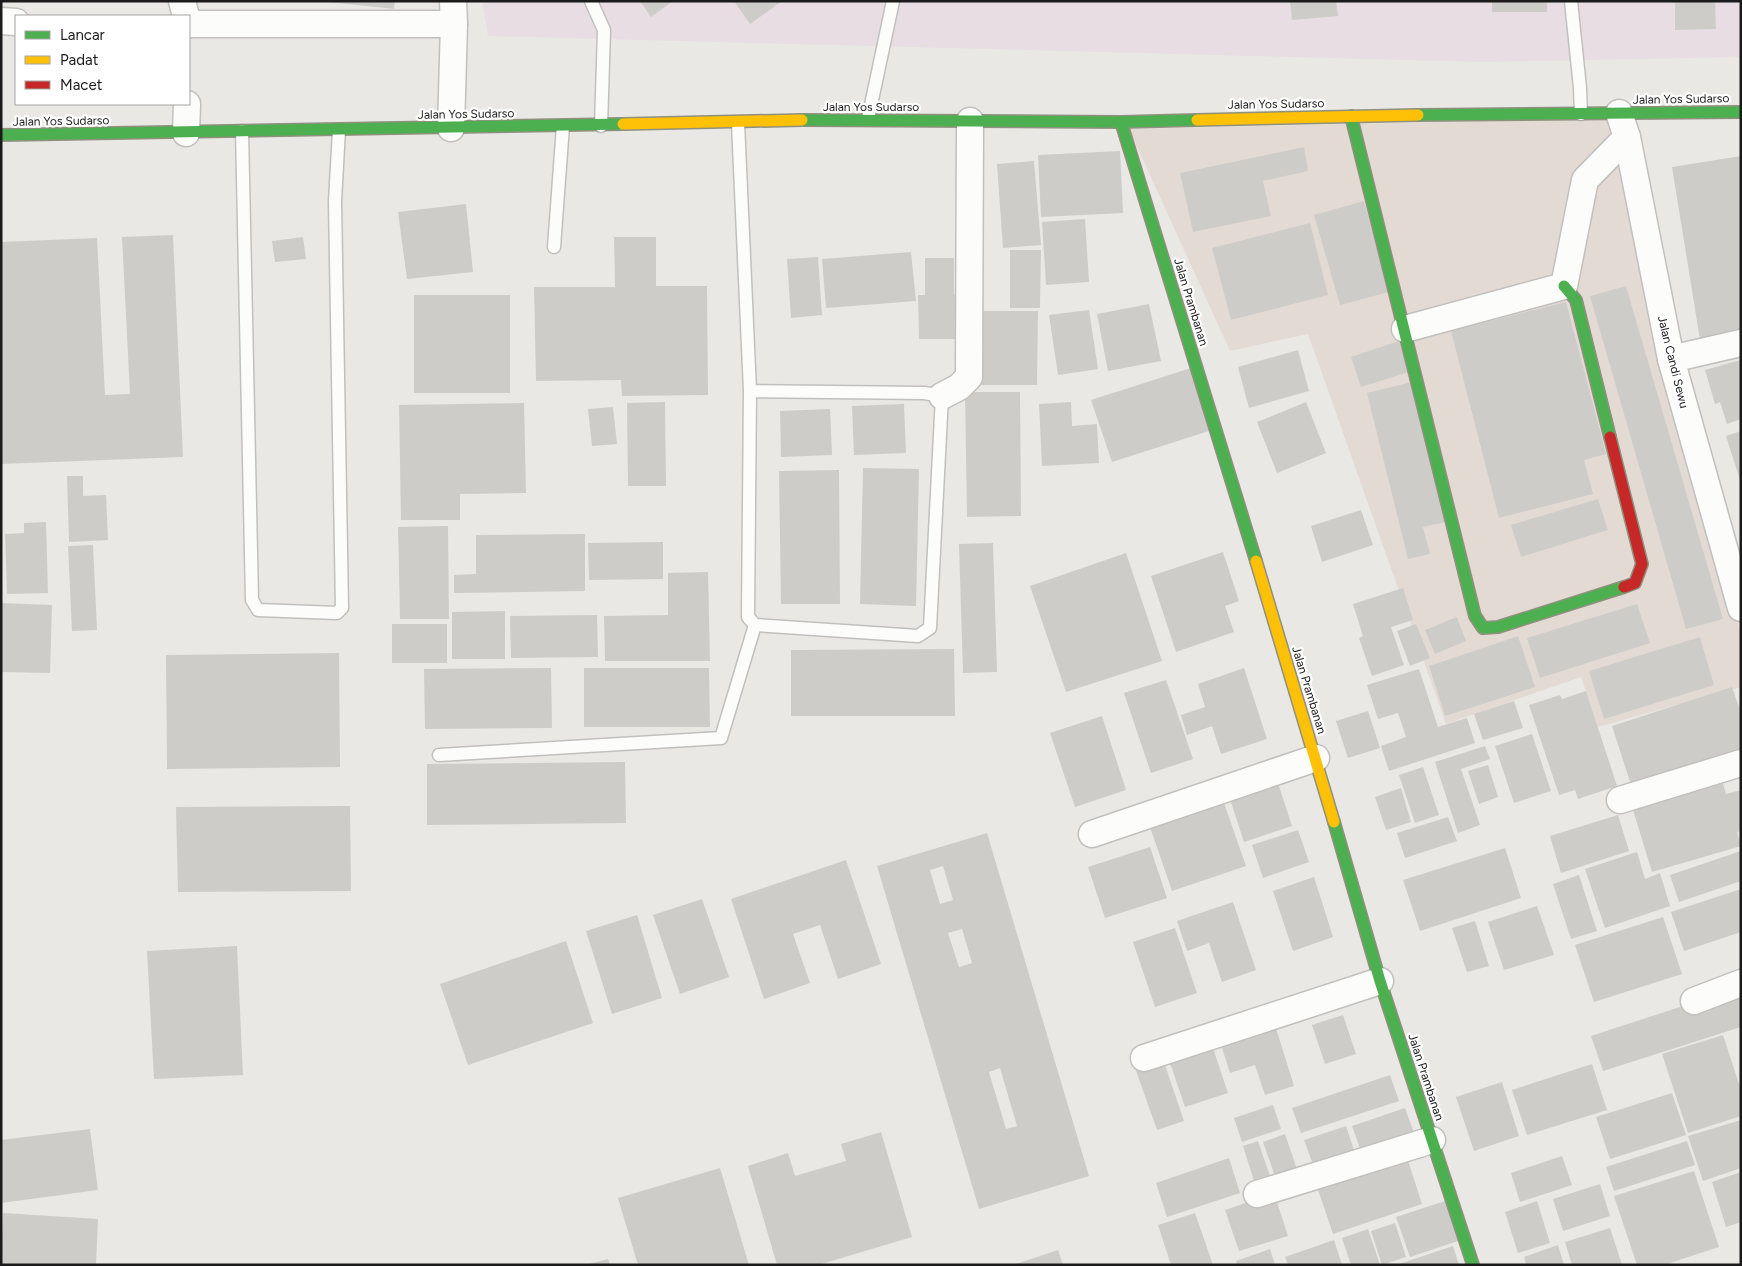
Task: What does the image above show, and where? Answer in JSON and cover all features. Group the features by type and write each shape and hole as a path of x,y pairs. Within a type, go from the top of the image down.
{"main road":[{"name":"Jalan Yos Sudarso","path":"1,135 601,126 868,119 1121,122 1351,116 1580,114 1623,125 1741,112"},
{"path":"1351,116 1475,616 1483,628 1498,627 1635,583 1642,564 1576,300 1564,286"},
{"name":"Jalan Prambanan","path":"1121,122 1316,758 1380,981 1473,1265"}],"street":[{"path":"182,1 186,15"},
{"path":"190,24 453,12 452,128"},
{"path":"1,21 15,22"},
{"path":"186,105 186,133"},
{"path":"942,396 959,387 969,377 970,121"},
{"path":"1405,329 1564,286 1585,180 1623,125"},
{"name":"Jalan Candi Sewu","path":"1623,125 1671,359 1741,608"},
{"path":"1671,359 1741,342"},
{"path":"1092,834 1316,758"},
{"path":"1620,800 1741,763"},
{"path":"1144,1058 1380,981"},
{"path":"1694,1001 1741,983"},
{"path":"1257,1194 1432,1140"}],"lane":[{"path":"591,1 604,30 601,126"},
{"path":"868,119 893,1"},
{"path":"1571,1 1580,88 1580,114"},
{"path":"738,123 750,391 748,617 754,625 918,636 930,628 942,396 914,393 750,391"},
{"path":"554,246 563,126"},
{"path":"242,131 252,600 258,610 337,613 342,608 335,201 339,130"},
{"path":"439,755 721,738 754,625"}],"shaded area":[{"path":"482,1 1741,1 1741,57 1484,62 488,36"},
{"path":"1616,118 1741,637 1741,687 1598,727 1581,677 1446,724 1308,334 1230,351 1129,129"}],"building":[{"path":"319,1 395,1 394,9"},
{"path":"640,1 673,1 651,17"},
{"path":"734,1 782,1 750,24"},
{"path":"1290,1 1336,1 1338,16 1292,20"},
{"path":"1492,1 1547,1 1547,12 1492,12"},
{"path":"1675,1 1715,1 1716,29 1675,30"},
{"path":"1304,147 1308,171 1263,181 1271,216 1193,232 1180,173"},
{"path":"1120,151 1123,213 1041,217 1038,155"},
{"path":"1741,156 1741,340 1701,346 1672,167"},
{"path":"1034,161 1041,245 1003,248 997,164"},
{"path":"1364,201 1389,292 1340,305 1314,215"},
{"path":"466,204 473,272 407,279 398,212"},
{"path":"1085,219 1089,282 1046,285 1042,222"},
{"path":"1310,223 1328,295 1231,320 1212,248"},
{"path":"173,235 183,457 1,464 1,242 97,238 105,395 130,394 122,237"},
{"path":"303,237 306,259 275,262 272,241"},
{"path":"614,237 656,237 656,286 707,286 708,395 622,396 621,380 536,381 534,287 615,287"},
{"path":"1010,250 1041,250 1040,308 1010,308"},
{"path":"911,252 916,301 826,308 822,259"},
{"path":"818,257 822,315 791,318 787,259"},
{"path":"925,258 954,258 954,295 962,295 962,339 919,339 918,295 925,295"},
{"path":"1626,286 1723,619 1686,629 1590,296"},
{"path":"414,295 510,295 510,393 414,393"},
{"path":"1566,302 1606,454 1584,460 1593,494 1499,518 1451,331"},
{"path":"1149,304 1161,361 1108,371 1097,314"},
{"path":"1089,310 1098,369 1058,375 1049,315"},
{"path":"980,311 1038,311 1037,385 980,385"},
{"path":"1399,341 1409,372 1361,387 1351,357"},
{"path":"1298,350 1309,391 1249,408 1238,367"},
{"path":"1740,360 1741,419 1727,424 1720,402 1715,404 1705,370"},
{"path":"1191,368 1212,430 1112,462 1091,400"},
{"path":"1412,382 1446,522 1423,527 1430,554 1408,559 1367,393"},
{"path":"965,392 1020,392 1021,516 967,517"},
{"path":"665,402 666,486 628,486 627,403"},
{"path":"1071,402 1072,426 1097,424 1099,463 1042,466 1039,404"},
{"path":"1306,402 1326,453 1277,473 1257,422"},
{"path":"524,403 526,493 460,494 460,520 401,520 399,405"},
{"path":"904,404 906,453 854,455 852,406"},
{"path":"613,407 617,444 592,446 588,409"},
{"path":"830,409 832,455 781,457 780,411"},
{"path":"1741,431 1741,480 1740,480 1726,436"},
{"path":"863,468 919,469 916,606 860,604"},
{"path":"839,470 840,604 781,604 779,471"},
{"path":"67,476 83,476 83,496 106,495 108,540 69,542"},
{"path":"1598,499 1608,530 1521,557 1511,525"},
{"path":"1361,510 1373,545 1322,562 1311,526"},
{"path":"46,522 48,593 7,594 5,534 24,533 24,523"},
{"path":"448,526 449,619 400,619 398,527"},
{"path":"585,534 585,591 454,593 454,575 476,574 476,535"},
{"path":"663,542 663,579 589,580 588,543"},
{"path":"993,543 997,672 963,673 959,544"},
{"path":"93,545 97,630 72,631 68,546"},
{"path":"1223,552 1239,601 1225,606 1234,632 1176,652 1151,576"},
{"path":"1126,553 1162,661 1066,692 1030,586"},
{"path":"708,572 710,661 605,661 604,616 668,615 668,573"},
{"path":"1403,588 1413,620 1391,627 1404,665 1372,676 1359,638 1363,636 1353,604"},
{"path":"1,603 52,605 50,673 1,672"},
{"path":"1637,604 1650,643 1540,678 1527,638"},
{"path":"505,611 505,659 452,659 452,612"},
{"path":"597,615 598,657 511,658 510,616"},
{"path":"1457,617 1466,641 1435,654 1425,630"},
{"path":"392,624 447,624 447,663 392,663"},
{"path":"1416,624 1430,658 1410,666 1397,631"},
{"path":"1518,636 1535,687 1445,716 1429,666"},
{"path":"1700,637 1714,685 1604,719 1589,671"},
{"path":"954,649 955,716 791,716 791,650"},
{"path":"339,653 340,767 167,769 166,655"},
{"path":"551,668 552,728 425,729 424,669"},
{"path":"584,668 709,668 710,727 584,727"},
{"path":"1244,668 1267,739 1221,754 1212,726 1187,735 1181,715 1205,707 1198,684"},
{"path":"1419,669 1438,727 1467,718 1475,743 1389,771 1381,746 1406,737 1398,713 1378,719 1367,685"},
{"path":"1166,680 1193,759 1151,773 1124,693"},
{"path":"1732,687 1741,713 1741,754 1632,788 1612,726"},
{"path":"1586,691 1617,786 1578,799 1575,790 1559,795 1529,705 1560,695 1562,699"},
{"path":"1514,701 1523,728 1483,740 1474,714"},
{"path":"1368,711 1380,748 1348,758 1336,721"},
{"path":"1102,716 1126,790 1075,807 1050,733"},
{"path":"1532,734 1551,791 1514,803 1495,746"},
{"path":"1485,746 1490,759 1461,769 1480,825 1458,833 1435,762"},
{"path":"625,762 626,823 427,825 427,764"},
{"path":"1488,765 1498,797 1479,804 1468,771"},
{"path":"1423,767 1439,815 1415,823 1399,775"},
{"path":"1720,774 1726,794 1741,790 1741,831 1737,832 1741,846 1652,872 1630,800"},
{"path":"1277,780 1292,826 1244,842 1229,796"},
{"path":"1401,788 1411,822 1386,830 1375,797"},
{"path":"1224,803 1246,866 1172,891 1150,827"},
{"path":"350,806 351,891 178,892 176,807"},
{"path":"1618,815 1629,851 1561,873 1550,836"},
{"path":"1448,817 1457,841 1405,858 1397,833"},
{"path":"1298,830 1309,862 1263,878 1252,845"},
{"path":"987,833 1089,1176 979,1209 877,866","holes":["943,866 953,900 940,904 930,870","962,929 972,963 959,967 948,933","1000,1068 1017,1126 1006,1129 989,1072"]},
{"path":"1150,847 1167,898 1105,918 1088,867"},
{"path":"1505,848 1521,898 1420,931 1403,880"},
{"path":"1741,851 1741,881 1679,902 1670,875"},
{"path":"1637,852 1645,879 1660,873 1670,906 1605,928 1585,869"},
{"path":"846,860 881,964 838,979 820,925 793,934 810,983 764,999 731,899"},
{"path":"1579,875 1597,931 1571,939 1553,884"},
{"path":"1314,877 1333,937 1293,951 1273,891"},
{"path":"1741,889 1741,932 1684,951 1671,912"},
{"path":"702,899 729,977 680,994 653,915"},
{"path":"1233,902 1256,970 1222,982 1209,943 1187,951 1177,921"},
{"path":"1537,906 1554,955 1504,970 1488,922"},
{"path":"637,915 662,998 612,1014 586,931"},
{"path":"1663,917 1682,974 1594,1002 1575,945"},
{"path":"1475,921 1489,966 1467,972 1452,928"},
{"path":"1175,928 1197,993 1155,1007 1133,942"},
{"path":"566,941 593,1023 468,1065 440,984"},
{"path":"237,946 243,1075 154,1079 147,951"},
{"path":"1741,987 1741,1027 1603,1071 1591,1036"},
{"path":"1343,1015 1356,1054 1325,1064 1312,1025"},
{"path":"1276,1028 1294,1086 1265,1095 1255,1065 1230,1073 1221,1045"},
{"path":"1723,1035 1741,1090 1741,1116 1688,1133 1662,1054"},
{"path":"1211,1042 1228,1093 1185,1107 1168,1057"},
{"path":"1163,1059 1184,1121 1157,1130 1135,1068"},
{"path":"1592,1064 1607,1110 1527,1135 1512,1090"},
{"path":"1390,1075 1399,1101 1301,1133 1292,1108"},
{"path":"1502,1082 1519,1136 1474,1151 1456,1097"},
{"path":"1672,1093 1686,1135 1610,1159 1596,1117"},
{"path":"1273,1105 1281,1129 1242,1142 1234,1118"},
{"path":"1405,1108 1415,1136 1362,1154 1352,1126"},
{"path":"1741,1120 1741,1168 1703,1181 1688,1136"},
{"path":"1346,1126 1356,1156 1315,1170 1304,1140"},
{"path":"90,1129 98,1190 1,1203 1,1140"},
{"path":"881,1132 912,1237 818,1265 777,1265 748,1166 788,1153 795,1176 846,1161 841,1144"},
{"path":"1285,1134 1299,1175 1277,1182 1263,1142"},
{"path":"1258,1141 1272,1182 1256,1187 1243,1146"},
{"path":"1687,1141 1695,1165 1614,1191 1606,1167"},
{"path":"1404,1148 1422,1204 1333,1234 1314,1178"},
{"path":"1562,1156 1572,1185 1520,1202 1511,1173"},
{"path":"1229,1158 1240,1193 1167,1217 1156,1183"},
{"path":"720,1168 749,1265 638,1265 618,1198"},
{"path":"1694,1171 1719,1247 1664,1265 1637,1265 1614,1196"},
{"path":"1741,1172 1741,1222 1726,1227 1712,1182"},
{"path":"1600,1184 1610,1216 1563,1231 1553,1199"},
{"path":"1274,1193 1288,1236 1239,1251 1225,1210"},
{"path":"1448,1200 1461,1240 1410,1257 1396,1217"},
{"path":"1537,1201 1550,1243 1518,1253 1505,1212"},
{"path":"3,1213 98,1219 96,1265 1,1265"},
{"path":"1195,1213 1213,1265 1171,1265 1158,1225"},
{"path":"1395,1223 1406,1257 1382,1265 1371,1231"},
{"path":"1610,1228 1622,1265 1572,1265 1565,1242"},
{"path":"1368,1229 1380,1265 1351,1265 1342,1238"},
{"path":"1334,1240 1342,1265 1288,1265 1285,1257"},
{"path":"1558,1245 1564,1265 1526,1265 1524,1257"},
{"path":"1453,1246 1459,1265 1399,1265 1399,1264"},
{"path":"1270,1249 1275,1265 1237,1265 1236,1261"},
{"path":"1058,1250 1063,1265 1016,1265 1016,1264"},
{"path":"608,1259 610,1265 589,1265 589,1264"}],"traffic: fast":[{"path":"1418,115 1741,112"},
{"path":"1351,116 1475,616 1483,628 1498,627 1624,587"},
{"path":"802,120 1121,122 1197,120"},
{"path":"1121,122 1256,561"},
{"path":"1,135 623,124"},
{"path":"1564,286 1576,300 1610,437"},
{"path":"1334,822 1380,981 1473,1265"}],"traffic: slow":[{"path":"1197,120 1418,115"},
{"path":"623,124 802,120"},
{"path":"1256,561 1334,822"}],"traffic: jam":[{"path":"1610,437 1642,564 1635,583 1624,587"}]}
